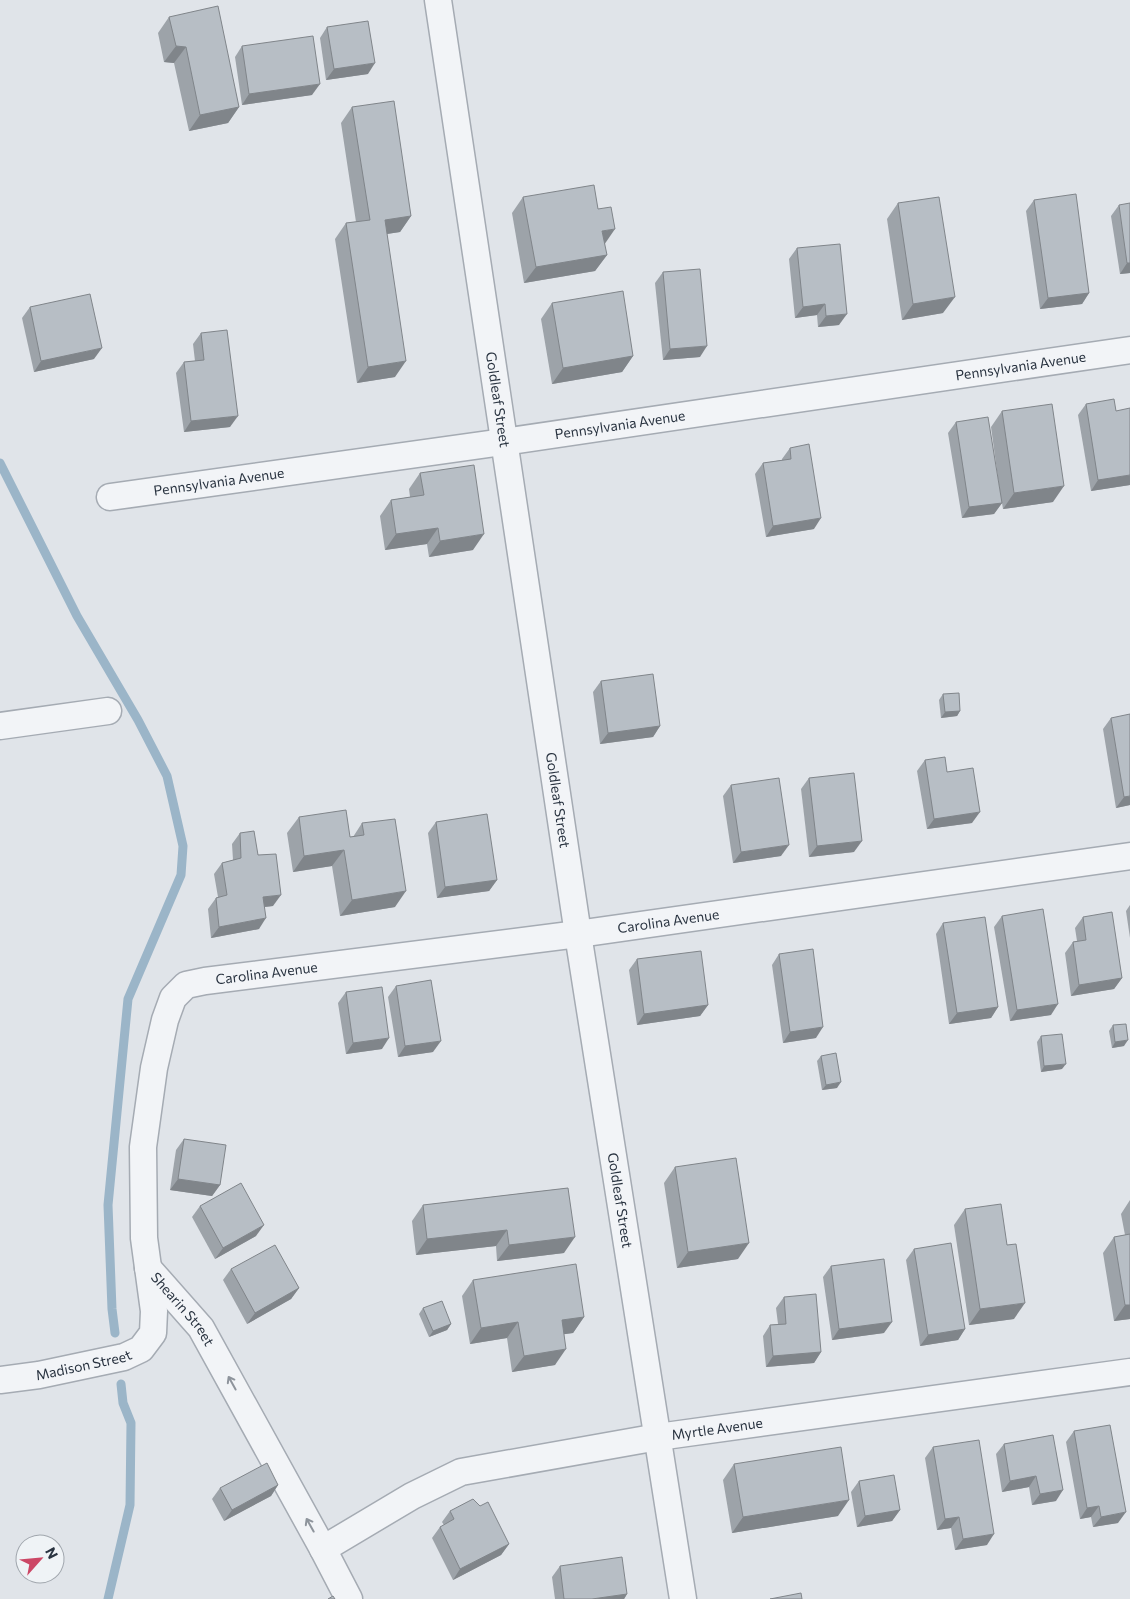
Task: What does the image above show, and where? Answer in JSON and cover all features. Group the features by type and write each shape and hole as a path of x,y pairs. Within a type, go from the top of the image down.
{"street":[{"name":"Goldleaf Street","path":"438,0 578,934 684,1599"},
{"name":"Pennsylvania Avenue","path":"110,497 503,442 1130,350"},
{"path":"0,726 108,711"},
{"name":"Carolina Avenue","path":"205,980 578,934 1130,856"},
{"name":"Shearin Street","path":"205,980 186,985 173,998 165,1020 154,1068 143,1147 144,1238 148,1268 201,1328 323,1548 349,1599"},
{"name":"Madison Street","path":"0,1380 39,1375 124,1357 141,1349 153,1333 154,1311 148,1268"},
{"name":"Myrtle Avenue","path":"323,1548 412,1496 461,1472 658,1437 1130,1372"}],"building":[{"path":"218,6 239,107 200,115 186,47 176,46 169,17"},
{"path":"368,21 375,63 334,69 327,27"},
{"path":"313,36 320,84 249,94 242,46"},
{"path":"394,101 411,216 385,220 406,361 368,367 346,223 370,220 352,107"},
{"path":"594,185 598,209 611,207 615,229 602,231 607,255 536,267 523,197"},
{"path":"1076,194 1089,293 1048,298 1034,200"},
{"path":"939,197 955,297 913,304 898,203"},
{"path":"1130,203 1130,263 1127,263 1119,205"},
{"path":"840,244 847,314 826,316 825,304 803,307 797,248"},
{"path":"700,269 707,346 670,349 663,272"},
{"path":"623,291 633,356 563,368 552,303"},
{"path":"90,294 102,348 41,361 30,307"},
{"path":"227,330 238,416 191,421 184,362 204,360 201,333"},
{"path":"1114,399 1116,411 1130,408 1130,475 1098,480 1086,404"},
{"path":"1052,404 1064,486 1014,493 1002,411"},
{"path":"988,417 1002,503 969,507 956,422"},
{"path":"809,444 821,518 773,526 763,463 791,459 790,448"},
{"path":"474,465 484,534 440,541 438,528 396,534 391,500 424,495 420,473"},
{"path":"653,674 660,726 608,733 601,681"},
{"path":"959,693 960,711 945,712 943,694"},
{"path":"1130,714 1130,796 1124,797 1111,718"},
{"path":"945,757 947,772 973,768 980,812 934,819 925,760"},
{"path":"854,773 862,841 817,846 809,778"},
{"path":"779,778 789,845 741,852 731,785"},
{"path":"346,810 350,837 364,835 362,823 395,819 406,891 352,900 344,850 304,856 299,817"},
{"path":"487,814 497,880 445,887 436,822"},
{"path":"254,831 258,855 276,854 281,895 263,897 266,918 219,927 216,898 227,895 222,863 241,858 240,833"},
{"path":"1043,909 1058,1004 1017,1010 1002,916"},
{"path":"1112,912 1122,978 1079,985 1073,942 1086,940 1083,917"},
{"path":"985,917 998,1007 957,1013 943,923"},
{"path":"813,949 823,1027 790,1032 779,954"},
{"path":"701,951 708,1005 644,1014 637,959"},
{"path":"431,980 441,1041 405,1046 396,986"},
{"path":"382,987 389,1038 353,1043 346,992"},
{"path":"1126,1024 1128,1040 1115,1042 1113,1025"},
{"path":"1062,1034 1066,1064 1044,1066 1041,1036"},
{"path":"836,1053 841,1082 826,1085 821,1056"},
{"path":"184,1139 226,1145 220,1185 178,1179"},
{"path":"736,1158 749,1243 688,1252 675,1167"},
{"path":"241,1183 264,1225 223,1248 200,1206"},
{"path":"568,1188 575,1237 509,1245 507,1230 427,1239 423,1205"},
{"path":"1001,1204 1007,1245 1016,1244 1025,1303 980,1309 965,1209"},
{"path":"1130,1234 1130,1305 1125,1305 1114,1237"},
{"path":"951,1243 965,1329 928,1335 914,1249"},
{"path":"275,1245 299,1288 255,1313 231,1269"},
{"path":"884,1259 892,1322 839,1329 831,1266"},
{"path":"576,1264 584,1317 562,1320 566,1349 524,1356 518,1322 481,1328 473,1280"},
{"path":"816,1294 821,1352 773,1356 770,1325 786,1324 784,1297"},
{"path":"442,1301 451,1324 433,1331 423,1308"},
{"path":"1110,1425 1126,1512 1101,1517 1099,1506 1087,1508 1074,1431"},
{"path":"1053,1435 1063,1490 1040,1494 1036,1476 1010,1481 1004,1444"},
{"path":"979,1440 994,1534 963,1539 959,1517 945,1519 933,1447"},
{"path":"841,1447 849,1500 743,1517 734,1464"},
{"path":"267,1463 278,1485 232,1510 220,1488"},
{"path":"894,1475 900,1510 865,1516 859,1481"},
{"path":"473,1499 480,1506 488,1502 509,1544 460,1569 440,1527 454,1519 450,1511"},
{"path":"622,1557 627,1594 592,1599 564,1599 560,1566"},
{"path":"801,1593 802,1599 770,1599"}],"waterway":[{"path":"0,463 77,616 138,720 167,776 183,846 181,875 128,999 108,1205 112,1309 115,1333"},
{"path":"108,1599 130,1505 131,1423 123,1403 121,1384"}]}
